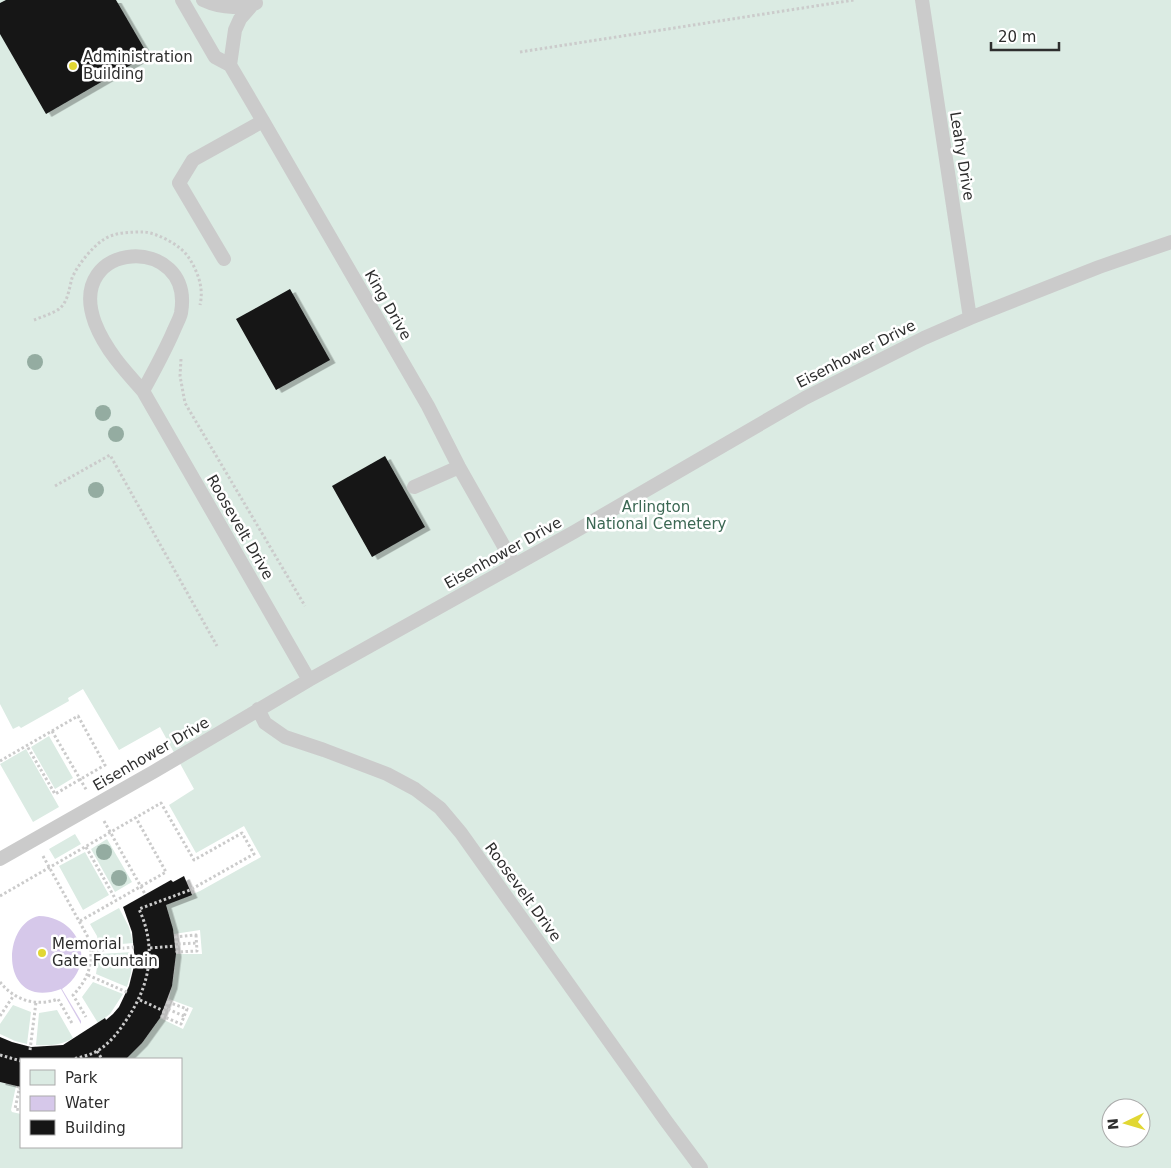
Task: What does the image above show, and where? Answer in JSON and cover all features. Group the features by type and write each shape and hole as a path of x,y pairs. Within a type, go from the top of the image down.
{"lane":[{"name":"King Drive","path":"182,0 215,57 230,65 263,121 428,406 459,467 514,564"},
{"path":"203,0 226,7 240,7 257,2"},
{"name":"Leahy Drive","path":"922,0 970,318"},
{"path":"230,65 234,30 240,19 257,2"},
{"path":"224,259 179,183 193,160 263,121"},
{"name":"Eisenhower Drive","path":"0,859 156,772 309,680 574,532 805,398 916,342 970,318 1099,267 1171,242"},
{"name":"Roosevelt Drive","path":"143,391 165,351 181,314 181,294 174,275 162,263 149,257 130,256 107,263 92,287 91,306 95,323 118,363 143,391 309,680"},
{"path":"414,487 459,467"},
{"name":"Roosevelt Drive","path":"258,710 265,723 285,737 387,774 415,789 440,808 461,833 701,1168"}],"path":[{"path":"520,52 854,0"},
{"path":"34,320 59,309 69,294 75,272 86,256 103,239 127,232 149,232 165,238 187,254 198,272 202,297 199,312"},
{"path":"181,354 180,376 185,402 305,606"},
{"path":"55,486 110,455 217,646"},
{"path":"0,761 78,716 105,765 55,794 27,746"},
{"path":"52,731 88,792"},
{"path":"0,896 161,803 194,860 242,833 254,854 190,890 139,909 143,918 149,948 148,970 140,1000 118,1033 97,1051 76,1058"},
{"path":"80,921 166,872 136,818"},
{"path":"103,820 145,894"},
{"path":"86,847 116,900"},
{"path":"43,855 89,939 92,951 88,975 74,995 86,1016"},
{"path":"196,935 197,950 177,952 177,945 176,937 196,935"},
{"path":"149,948 197,943"},
{"path":"92,951 134,947"},
{"path":"88,975 129,993"},
{"path":"0,982 14,995 36,1002 48,1002 58,999 73,1025"},
{"path":"0,1016 14,995"},
{"path":"140,1000 184,1016"},
{"path":"30,1050 36,1002"},
{"path":"168,1002 187,1009 181,1024 162,1016 166,1010 168,1002"},
{"path":"97,1051 101,1058"},
{"path":"0,1055 20,1061"},
{"path":"20,1088 18,1090 15,1110 20,1110"}],"green space":[{"name":"Arlington National Cemetery","path":"0,0 1171,0 1171,1168 0,1168 0,1082 16,1086 11,1110 20,1114 20,1148 182,1148 182,1058 127,1058 142,1043 160,1018 183,1029 193,1008 169,999 176,954 202,954 200,930 174,934 166,905 200,891 261,857 244,826 196,853 169,805 194,789 160,727 119,750 83,689 68,698 69,701 21,728 19,726 13,729 0,704"},
{"path":"49,736 73,778 55,789 31,747"},
{"path":"26,749 59,807 33,822 0,764"},
{"path":"75,834 81,844 55,859 49,849"},
{"path":"107,839 132,882 115,892 91,849"},
{"path":"85,852 109,895 83,910 59,866"},
{"path":"119,908 129,927 133,943 99,946 97,936 90,924"},
{"path":"133,952 131,973 127,987 96,974 99,954"},
{"path":"93,982 123,994 110,1014 98,1023 82,997"},
{"path":"13,1005 31,1012 27,1044 0,1034 0,1024"},
{"path":"57,1010 73,1038 55,1044 36,1045 39,1013"}],"water":[{"name":"Memorial Gate Fountain","path":"39,916 53,918 65,924 74,933 79,944 81,956 79,968 73,979 62,989 81,1024 61,989 41,993 26,988 17,978 12,964 17,934 26,922"}],"building":[{"name":"Administration Building","path":"6,0 116,0 148,55 46,114 0,34 0,3"},
{"path":"290,289 330,360 276,390 236,319"},
{"path":"385,456 425,527 372,557 332,486"},
{"path":"184,876 192,895 166,905 173,929 176,954 172,986 160,1018 142,1043 127,1058 20,1058 20,1087 0,1082 0,1037 31,1047 63,1045 113,1014 119,1007 129,986 135,962 132,932 123,907 171,880 173,882"}],"place":[{"name":"Administration Building","path":"73,66"},
{"name":"Memorial Gate Fountain","path":"42,953"}]}
